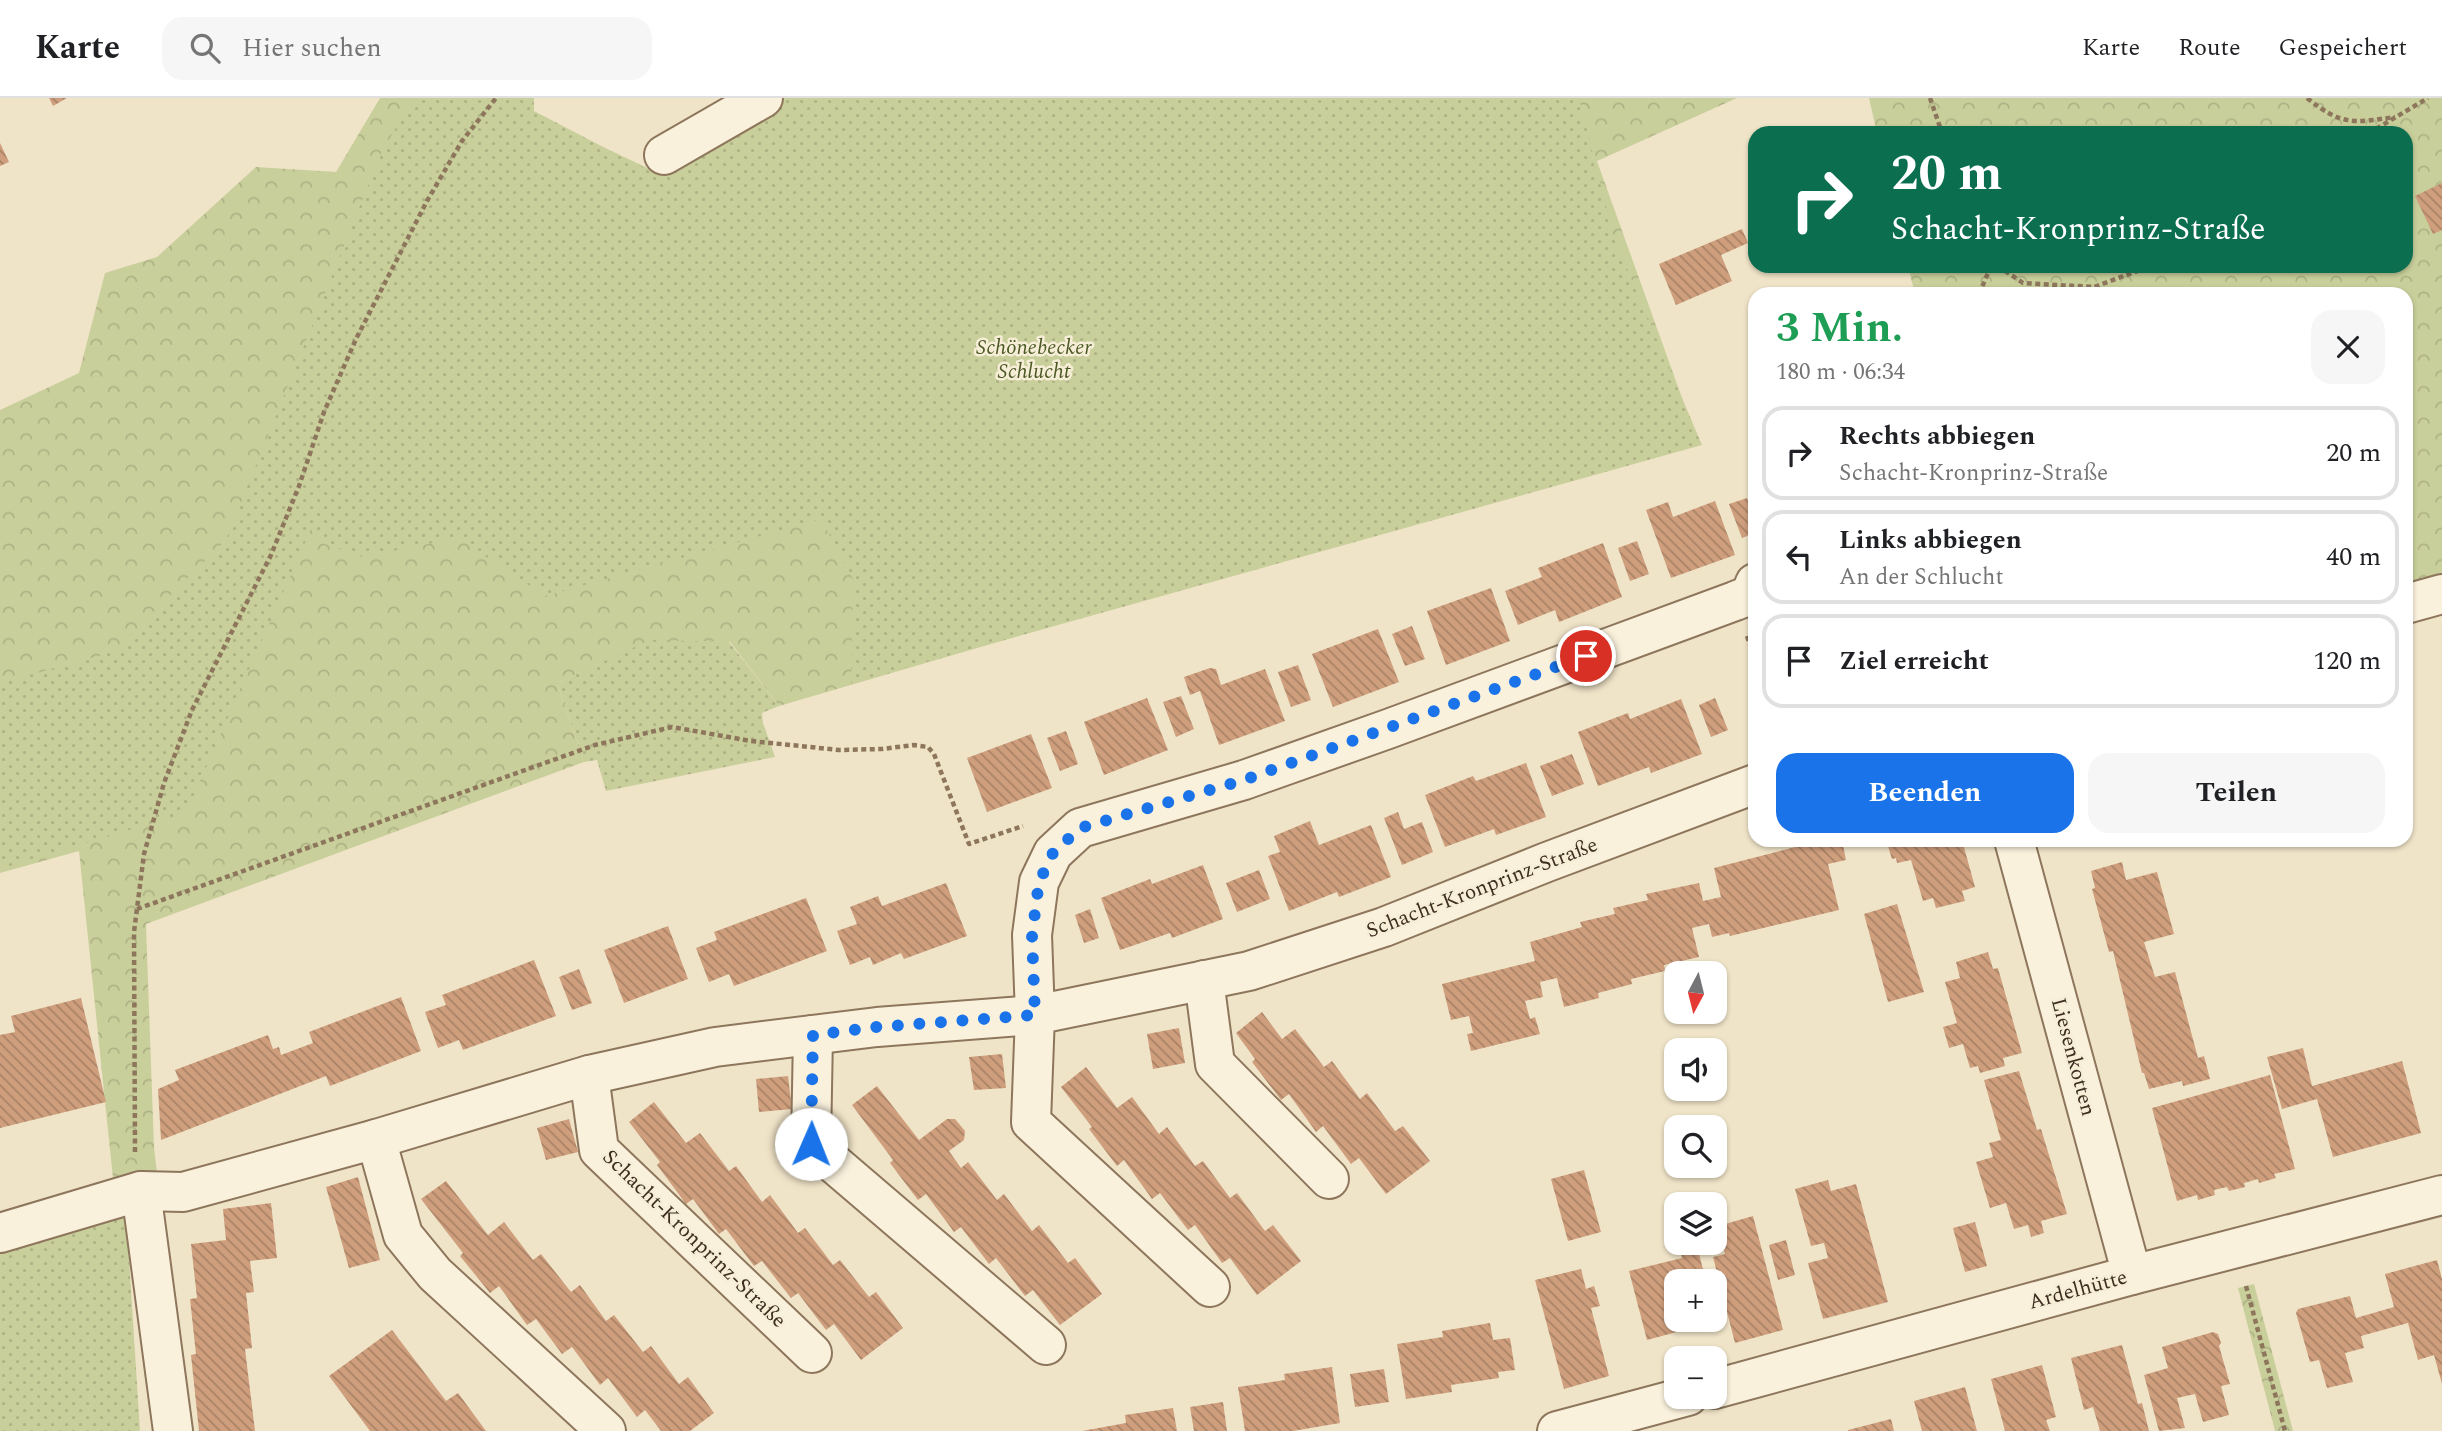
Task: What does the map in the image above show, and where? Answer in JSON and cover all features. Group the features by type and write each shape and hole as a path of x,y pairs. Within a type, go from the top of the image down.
{"street":[{"path":"664,155 763,98"},
{"path":"2413,602 2442,594"},
{"path":"1210,1287 1031,1122 1035,1015 1032,935 1039,882 1053,853 1080,828 1244,780 1748,596"},
{"name":"Schacht-Kronprinz-Straße","path":"0,1233 141,1191 183,1192 376,1139 589,1075 715,1047 877,1027 1035,1015 1249,971 1384,927 1748,787"},
{"name":"Liesenkotten","path":"2016,847 2132,1275"},
{"path":"1204,980 1215,1064 1329,1179"},
{"path":"813,1035 811,1144 1046,1345"},
{"name":"Schacht-Kronprinz-Straße","path":"589,1075 599,1150 812,1353"},
{"path":"376,1139 403,1235 435,1274 606,1431"},
{"path":"141,1191 173,1431"},
{"name":"Ardelhütte","path":"1727,1386 2132,1275 2442,1195"},
{"path":"1557,1431 1664,1402"}],"path":[{"path":"141,1191 134,1142 134,932 144,854 164,782 192,710 271,555 299,486 324,412 356,339 427,201 462,141 496,98"},
{"path":"1930,98 1940,126"},
{"path":"2306,98 2328,115 2353,123 2395,117"},
{"path":"2380,126 2428,98"},
{"path":"2008,273 2023,283 2094,287 2132,273"},
{"path":"137,909 595,745 672,727 751,741 839,750 882,750 914,745 928,747 934,754 969,844 1028,825 1080,828"},
{"path":"2236,1249 2285,1431"}],"green space":[{"name":"Schönebecker Schlucht","path":"380,98 534,98 534,115 669,178 786,98 1737,98 1597,161 1696,437 779,706 730,642 650,641 557,683 584,762 146,924 154,1148 158,1181 114,1188 79,851 0,873 0,410 79,373 105,273 157,257 256,167 336,172"},
{"name":"Schönebecker Schlucht","path":"414,98 532,98 532,110 663,178 780,98 1579,98 1614,238 1702,445 851,683 853,579 821,519 545,596 458,538 363,557 322,543 314,522 186,813 0,869 0,683 113,652 226,540 382,151"},
{"path":"1869,98 2442,98 2442,574 2413,583 2413,287 1913,287 1910,273 2413,273 2413,126 1875,126"},
{"path":"650,640 729,642 779,706 762,713 775,757 606,791 597,760 584,762 557,683"},
{"path":"125,1195 140,1431 0,1431 0,1234"},
{"path":"2254,1284 2293,1431 2275,1431 2238,1288"}],"building":[{"path":"49,98 67,98 53,106"},
{"path":"0,143 9,162 0,166"},
{"path":"2442,183 2442,230 2433,234 2415,196"},
{"path":"1742,229 1748,243 1721,255 1732,281 1676,305 1659,264"},
{"path":"1747,498 1748,536 1742,538 1729,504"},
{"path":"1715,501 1735,555 1671,578 1646,510 1668,502 1673,517"},
{"path":"1637,541 1649,574 1630,581 1618,548"},
{"path":"1603,543 1622,597 1559,622 1555,610 1518,625 1505,591 1542,577 1538,568"},
{"path":"1491,588 1510,641 1446,665 1427,611"},
{"path":"1412,626 1425,659 1405,666 1392,634"},
{"path":"1378,629 1399,682 1333,707 1312,654"},
{"path":"1298,665 1311,700 1291,707 1278,672"},
{"path":"1210,668 1216,669 1221,685 1265,669 1285,721 1219,745 1200,691 1190,695 1184,677"},
{"path":"1181,696 1194,729 1176,737 1163,702"},
{"path":"1147,698 1168,750 1104,775 1084,722"},
{"path":"1715,698 1728,730 1711,737 1699,705"},
{"path":"1681,699 1702,754 1651,773 1649,767 1598,786 1578,732 1628,713 1630,719"},
{"path":"1066,731 1078,764 1060,771 1047,738"},
{"path":"1031,734 1052,788 987,812 967,758"},
{"path":"1572,754 1584,784 1552,796 1540,766"},
{"path":"1526,763 1546,817 1496,835 1494,829 1445,847 1425,795 1473,776 1476,781"},
{"path":"1398,812 1404,829 1422,822 1433,852 1402,865 1384,818"},
{"path":"1310,821 1319,845 1371,825 1391,877 1339,897 1337,892 1289,911 1268,856 1280,852 1274,836"},
{"path":"1795,847 1843,847 1846,860 1828,864 1839,910 1730,936 1729,933 1712,937 1709,924 1692,928 1699,957 1664,961 1664,971 1631,979 1632,984 1598,993 1599,998 1564,1007 1557,978 1540,982 1543,997 1525,1001 1530,1019 1535,1017 1540,1034 1471,1051 1467,1034 1473,1033 1469,1016 1451,1020 1442,984 1535,961 1530,942 1582,927 1580,922 1615,914 1613,908 1648,900 1646,894 1699,883 1703,901 1721,897 1714,868"},
{"path":"1888,847 1964,847 1975,887 1962,891 1965,901 1936,908 1933,898 1923,901 1911,860 1897,863 1896,858 1892,859"},
{"path":"2122,862 2126,880 2157,872 2174,934 2144,942 2155,977 2175,972 2198,1058 2204,1056 2210,1079 2183,1086 2182,1081 2149,1089 2142,1073 2113,951 2109,952 2092,889 2095,888 2091,871"},
{"path":"1203,865 1223,919 1172,938 1170,933 1120,950 1101,898 1150,879 1152,884"},
{"path":"1259,870 1270,899 1237,912 1226,883"},
{"path":"946,883 967,936 904,959 901,953 873,965 870,957 850,965 837,931 857,924 850,907 878,896 882,906"},
{"path":"806,898 827,951 734,986 729,974 709,982 696,948 717,940 714,932"},
{"path":"1897,904 1924,992 1888,1002 1864,914"},
{"path":"1090,909 1099,938 1084,943 1075,915"},
{"path":"668,926 688,979 624,1003 604,950"},
{"path":"1988,952 1993,969 1998,968 2022,1053 2003,1058 2005,1066 1980,1073 1978,1066 1970,1068 1963,1044 1949,1048 1943,1027 1957,1023 1945,982 1960,978 1956,962"},
{"path":"534,960 556,1016 463,1050 459,1040 438,1048 425,1012 446,1005 442,995"},
{"path":"579,969 592,1003 572,1010 559,977"},
{"path":"401,997 421,1051 330,1086 326,1076 161,1140 158,1089 179,1080 175,1070 268,1035 273,1049 279,1047 281,1055 313,1043 309,1032"},
{"path":"81,998 106,1102 0,1128 0,1035 15,1032 11,1016"},
{"path":"1262,1012 1282,1039 1295,1029 1324,1067 1332,1061 1360,1099 1367,1093 1395,1131 1403,1126 1430,1161 1386,1194 1359,1158 1351,1164 1323,1126 1316,1132 1289,1094 1281,1100 1252,1062 1255,1059 1236,1033"},
{"path":"1179,1028 1185,1063 1153,1069 1147,1034"},
{"path":"2303,1048 2312,1086 2402,1061 2421,1133 2333,1157 2317,1099 2282,1109 2267,1057"},
{"path":"1002,1054 1006,1088 974,1090 969,1057"},
{"path":"1086,1067 1117,1108 1132,1097 1159,1134 1167,1127 1195,1166 1203,1161 1230,1198 1237,1193 1265,1231 1273,1225 1301,1261 1257,1295 1230,1258 1222,1263 1195,1225 1188,1230 1160,1193 1152,1199 1124,1160 1117,1166 1089,1129 1092,1127 1061,1087"},
{"path":"2019,1071 2037,1130 2041,1129 2067,1214 2041,1221 2044,1233 2031,1237 2028,1225 2014,1229 2006,1203 1990,1208 1976,1162 1993,1157 1989,1143 2001,1140 1984,1080"},
{"path":"2270,1075 2295,1169 2274,1174 2276,1178 2259,1183 2258,1179 2244,1183 2245,1187 2229,1191 2227,1187 2214,1190 2215,1195 2198,1200 2197,1195 2177,1201 2152,1108"},
{"path":"788,1076 792,1109 759,1112 756,1079"},
{"path":"877,1086 919,1140 947,1119 955,1119 965,1131 964,1140 949,1151 961,1168 968,1162 997,1200 1004,1194 1032,1231 1039,1225 1068,1263 1075,1258 1102,1294 1060,1325 1033,1290 1025,1296 996,1258 989,1264 961,1227 954,1232 926,1194 918,1200 890,1163 893,1160 852,1105"},
{"path":"654,1102 686,1143 700,1133 729,1171 736,1166 762,1202 770,1195 798,1233 805,1228 833,1265 840,1260 869,1297 876,1292 903,1328 861,1360 834,1324 826,1330 798,1293 791,1298 762,1261 754,1266 726,1229 719,1234 693,1199 686,1204 657,1165 660,1162 629,1122"},
{"path":"569,1119 578,1152 546,1160 537,1128"},
{"path":"1584,1170 1601,1232 1568,1241 1551,1179"},
{"path":"358,1177 380,1260 349,1268 326,1187"},
{"path":"1828,1180 1831,1191 1856,1184 1888,1302 1823,1319 1808,1263 1828,1258 1824,1243 1811,1246 1795,1189"},
{"path":"446,1181 488,1235 504,1222 533,1260 541,1254 571,1292 580,1285 606,1321 614,1315 643,1352 651,1346 679,1384 688,1377 714,1413 690,1431 661,1431 645,1410 637,1417 608,1378 600,1385 572,1347 562,1354 536,1319 527,1325 499,1286 490,1293 460,1256 463,1253 421,1199"},
{"path":"271,1203 277,1258 250,1261 254,1292 246,1293 252,1348 245,1349 255,1431 199,1431 191,1355 196,1354 190,1299 197,1298 191,1244 226,1240 223,1209"},
{"path":"1753,1216 1783,1330 1735,1343 1727,1312 1727,1269 1716,1269 1713,1257 1727,1255 1727,1223"},
{"path":"1975,1222 1987,1266 1965,1272 1953,1228"},
{"path":"1786,1240 1795,1275 1778,1280 1769,1245"},
{"path":"1681,1255 1699,1255 1703,1269 1664,1269 1664,1332 1677,1332 1647,1340 1629,1271 1682,1258"},
{"path":"2437,1260 2442,1279 2442,1384 2434,1355 2418,1360 2408,1323 2361,1336 2364,1348 2345,1353 2353,1382 2327,1388 2319,1360 2310,1362 2296,1313 2298,1309 2350,1296 2356,1318 2394,1307 2385,1274"},
{"path":"1581,1269 1586,1289 1594,1286 1600,1306 1591,1308 1609,1376 1564,1389 1535,1280"},
{"path":"1490,1323 1493,1340 1510,1338 1515,1370 1498,1372 1499,1378 1451,1385 1452,1392 1406,1399 1397,1344 1443,1337 1442,1331"},
{"path":"392,1330 446,1401 458,1393 486,1431 370,1431 329,1376"},
{"path":"2213,1332 2218,1334 2221,1343 2219,1346 2230,1384 2221,1386 2229,1415 2203,1422 2195,1394 2177,1398 2185,1428 2159,1431 2144,1375 2168,1368 2162,1347"},
{"path":"2122,1345 2138,1404 2142,1403 2149,1431 2100,1431 2093,1407 2084,1410 2071,1358"},
{"path":"2042,1365 2056,1417 2046,1420 2050,1431 2005,1431 1991,1379"},
{"path":"1332,1367 1340,1423 1293,1431 1245,1431 1238,1387 1285,1380 1284,1374"},
{"path":"1384,1369 1389,1402 1355,1407 1350,1374"},
{"path":"1965,1387 1977,1431 1922,1431 1914,1401"},
{"path":"1223,1402 1227,1431 1194,1431 1190,1407"},
{"path":"1173,1408 1177,1431 1082,1431 1126,1423 1125,1415"},
{"path":"1891,1419 1894,1431 1848,1431 1848,1430"}],"route":[{"path":"811,1144 813,1035 877,1027 1035,1015 1032,935 1039,882 1053,853 1080,828 1244,780 1586,656"}]}
